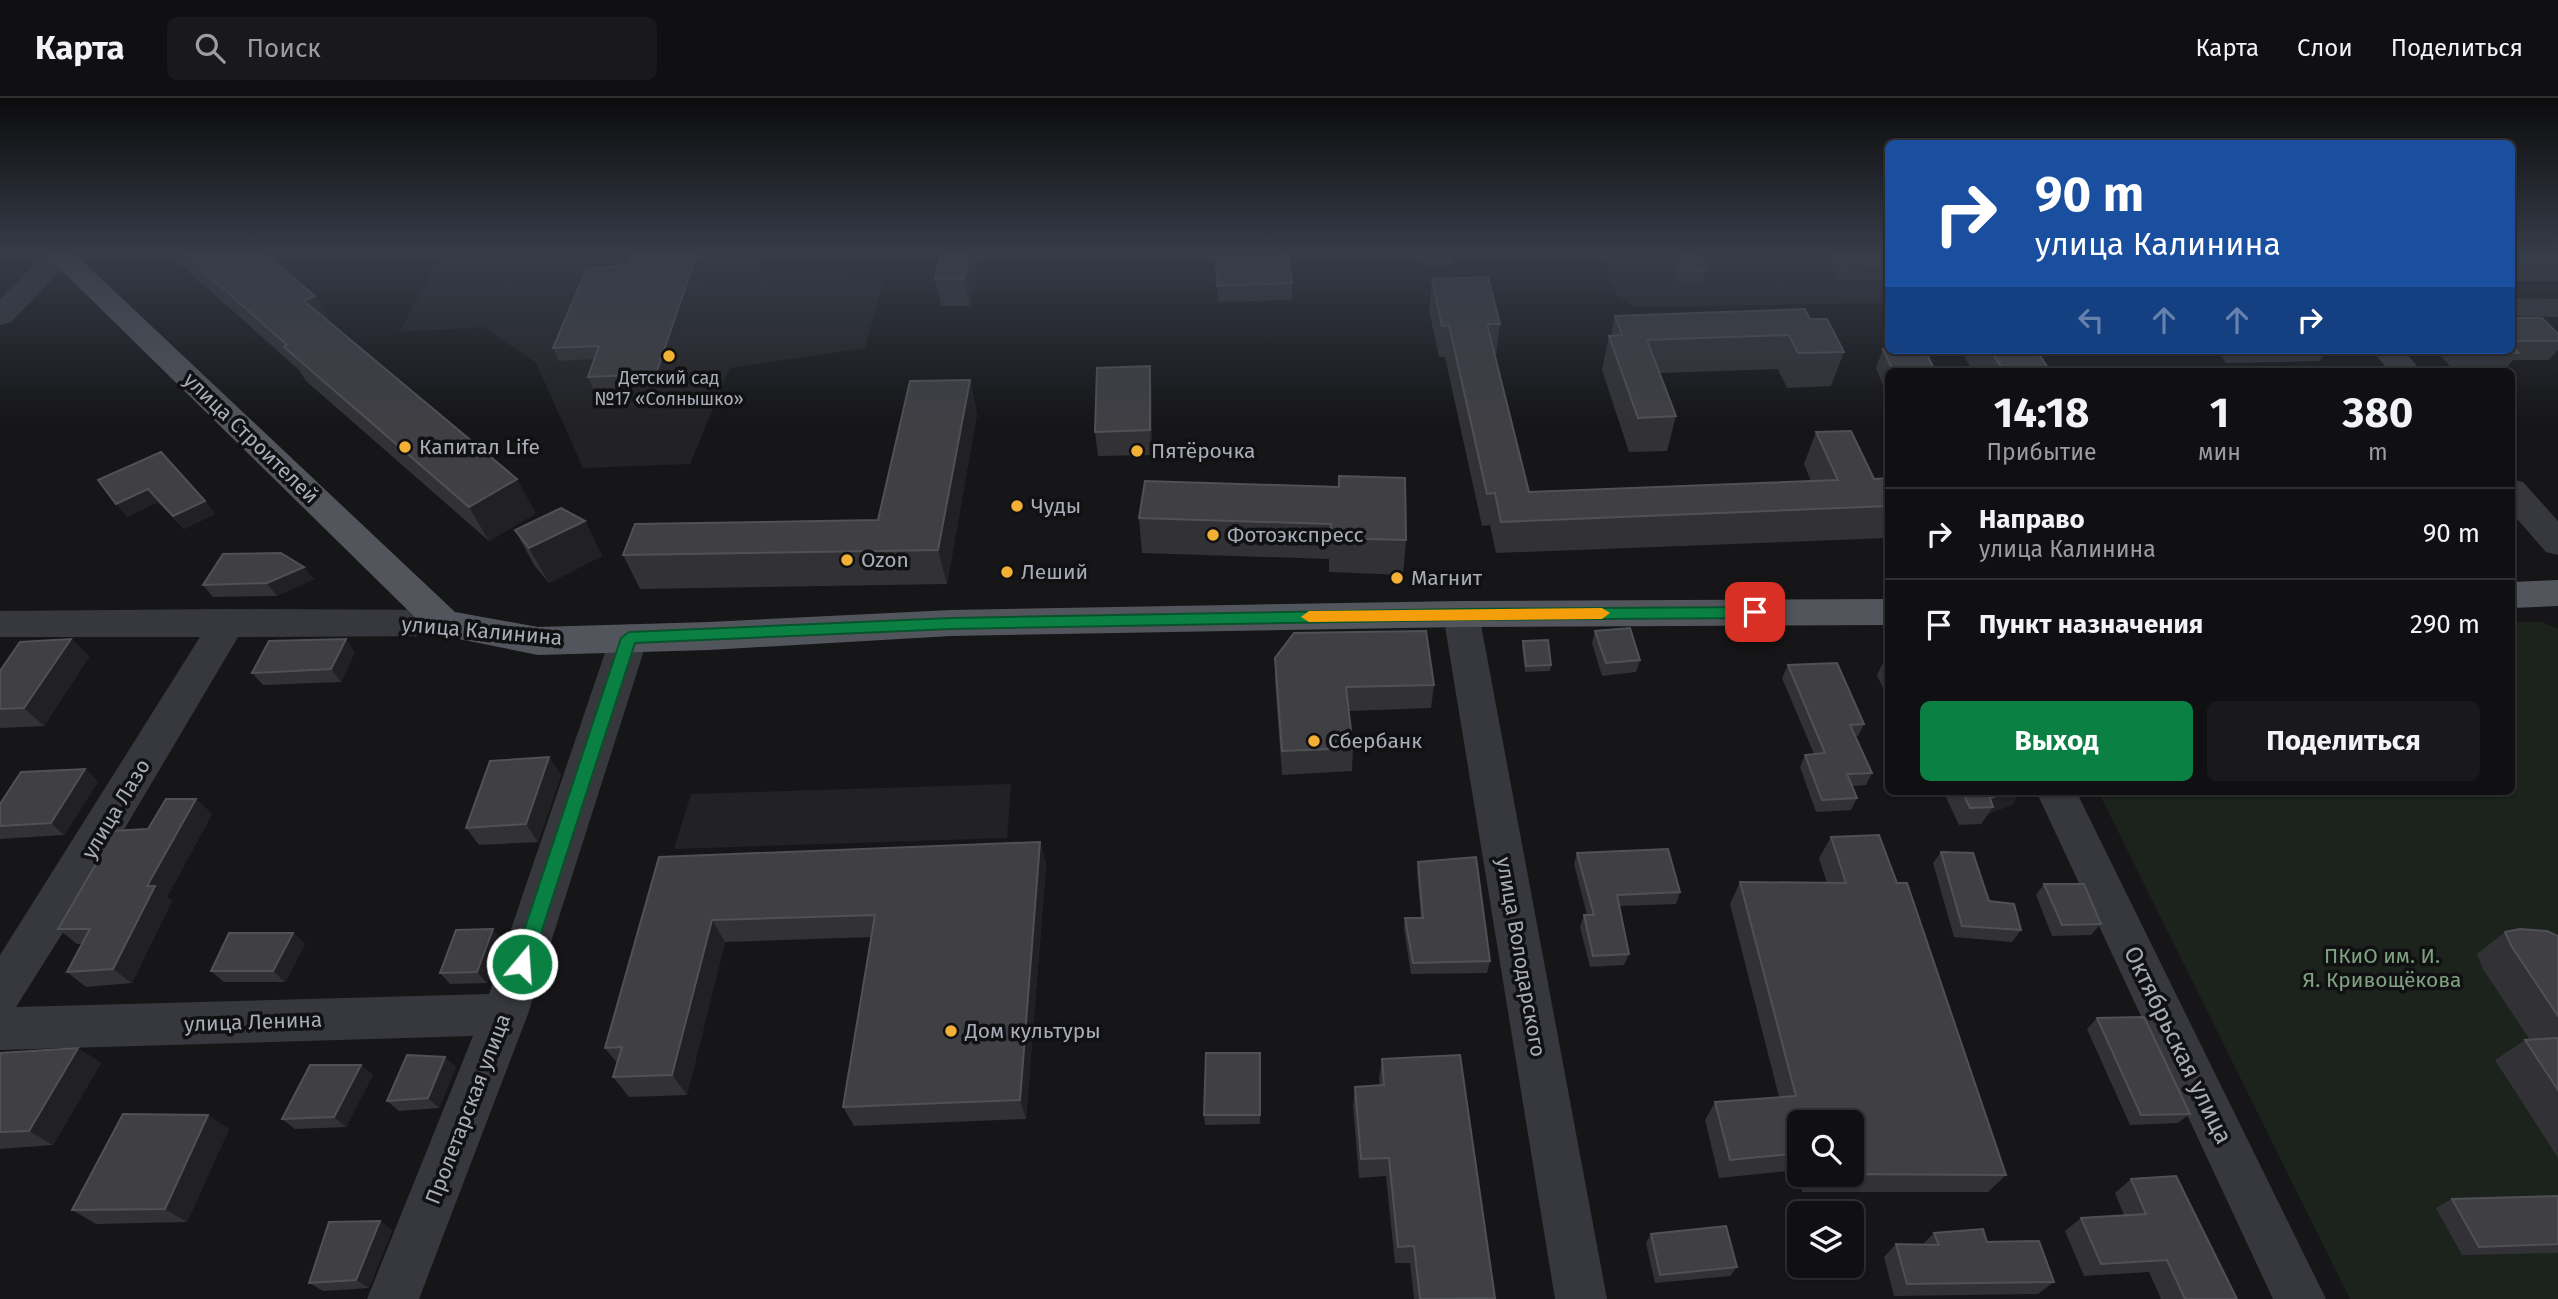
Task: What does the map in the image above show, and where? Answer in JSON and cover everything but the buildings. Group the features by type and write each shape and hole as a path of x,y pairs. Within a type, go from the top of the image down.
{"main road":[{"name":"улица Строителей","path":"116,309 444,623"},
{"path":"2515,595 2558,593"},
{"name":"улица Калинина","path":"444,623 538,640 951,623 1461,614 1885,612"}],"street":[{"path":"2391,354 2403,368"},
{"path":"2515,495 2558,543"},
{"name":"улица Володарского","path":"1461,614 1581,1299"},
{"name":"улица Лазо","path":"0,993 52,913 228,622"},
{"name":"улица Калинина","path":"0,624 444,623"},
{"name":"Пролетарская улица","path":"393,1299 505,1014 629,638"},
{"name":"Октябрьская улица","path":"2058,795 2300,1299"},
{"name":"улица Ленина","path":"0,1029 505,1014"}],"shaded area":[{"name":"Детский сад №17 «Солнышко»","path":"412,309 875,309 865,348 730,368 690,464 583,468 536,363 484,327 399,332"},
{"path":"1011,784 1007,838 674,849 691,794"}],"green space":[{"name":"ПКиО им. И. Я. Кривощёкова","path":"2515,622 2542,622 2558,629 2558,1299 2350,1299 2100,795 2515,795"}],"slow traffic":[{"path":"1309,617 1602,613"}],"place":[{"name":"Детский сад №17 «Солнышко»","path":"669,356"},
{"name":"Капитал Life","path":"405,447"},
{"name":"Пятёрочка","path":"1137,451"},
{"name":"Чуды","path":"1017,506"},
{"name":"Фотоэкспресс","path":"1213,535"},
{"name":"Ozon","path":"847,560"},
{"name":"Леший","path":"1007,572"},
{"name":"Магнит","path":"1397,578"},
{"name":"Сбербанк","path":"1314,741"},
{"name":"Дом культуры","path":"951,1031"}],"route":[{"path":"522,964 629,638 951,623 1755,612"}]}
